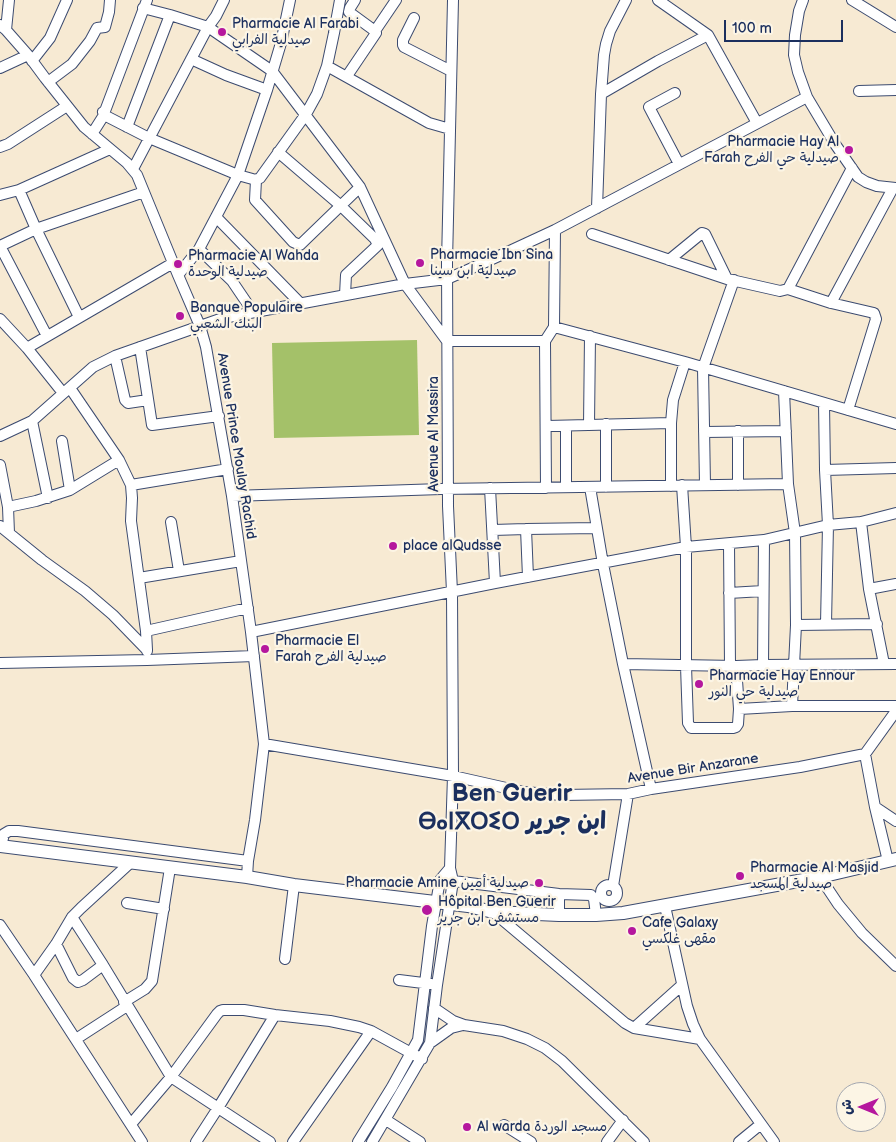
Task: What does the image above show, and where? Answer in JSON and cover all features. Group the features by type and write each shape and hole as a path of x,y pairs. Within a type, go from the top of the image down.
{"main road":[{"path":"1,846 468,906 493,912 560,915 604,910 623,913 820,877 892,860"}],"street":[{"path":"3,27 9,0"},
{"path":"0,68 30,58 50,38 68,0"},
{"path":"48,82 72,64 90,41 97,28 105,27 110,0"},
{"path":"133,169 224,0"},
{"path":"178,275 199,249 238,175 281,43 290,0"},
{"path":"105,113 149,138 238,175 256,180 260,178 306,114 317,94 327,66 340,0"},
{"path":"334,33 350,14 350,8 355,0"},
{"path":"347,76 376,34 375,31 396,0"},
{"name":"Avenue Al Massira","path":"430,1043 453,881 450,868 453,776 452,592 448,506 447,279 453,0"},
{"path":"597,208 601,94 606,44 610,31 626,0"},
{"path":"658,0 708,35 757,123"},
{"path":"803,0 795,35 794,55 807,97 835,144 858,177 877,186 894,188 831,303"},
{"path":"852,0 896,27"},
{"path":"92,134 105,113 145,4 170,15 208,27 272,71 306,114 360,187 406,284 447,341 545,341"},
{"path":"350,14 375,31"},
{"path":"127,127 170,15"},
{"path":"414,18 403,40 403,45 451,71"},
{"name":"Avenue Prince Moulay Rachid","path":"3,27 84,127 133,169 137,175 200,326 206,347 228,468 248,608 264,744 247,877"},
{"path":"601,94 708,35"},
{"path":"191,59 226,75 267,90"},
{"path":"327,66 430,123 450,129"},
{"path":"859,91 896,90"},
{"path":"674,93 649,107 679,164"},
{"path":"0,436 32,421 93,367 115,356 223,318 406,284 447,279 555,230 807,97"},
{"path":"0,147 8,144 67,106"},
{"path":"0,195 20,190 110,149"},
{"path":"278,152 376,239 378,245 346,275 345,295"},
{"path":"788,289 852,168"},
{"path":"256,180 256,200 293,242 300,245 360,187"},
{"path":"20,190 36,229 79,317"},
{"path":"47,336 0,246 36,229 144,192"},
{"path":"216,217 300,303"},
{"path":"546,488 545,341 554,327 555,230"},
{"path":"669,260 702,233 705,234 731,280 703,368 705,485"},
{"path":"592,234 731,280 780,291 788,289 831,303 874,313 876,319 848,410"},
{"path":"199,249 232,281 253,312"},
{"path":"27,348 173,263"},
{"path":"0,319 66,390 118,460 130,485 132,498 131,521 146,631 147,655"},
{"path":"554,327 685,362 896,424"},
{"path":"589,424 590,336"},
{"path":"140,347 153,426 219,416"},
{"path":"115,356 125,400 128,403 148,400"},
{"path":"671,486 671,423 674,400 685,362"},
{"path":"784,391 788,484 794,534 796,625 792,706"},
{"path":"824,403 828,525 826,624"},
{"path":"32,421 48,498"},
{"path":"546,426 671,423"},
{"path":"606,424 606,487"},
{"path":"566,426 566,487"},
{"path":"738,431 738,484"},
{"path":"704,432 786,431"},
{"path":"62,441 70,490"},
{"path":"8,507 48,498 70,490 118,460"},
{"path":"0,465 8,507 10,533"},
{"path":"130,485 228,468"},
{"path":"826,470 896,468"},
{"path":"232,496 490,488 788,484"},
{"path":"682,486 686,548 688,723 691,728 733,728 738,724 733,666 729,544"},
{"path":"590,487 623,664 651,789"},
{"path":"490,488 495,583"},
{"path":"251,632 495,583 686,548 764,540 828,525 860,522 896,513"},
{"path":"171,522 179,571"},
{"path":"860,522 884,664"},
{"path":"0,526 42,560 85,590 113,615 147,655"},
{"path":"493,530 597,528"},
{"path":"526,529 528,578"},
{"path":"763,665 764,540"},
{"path":"139,578 241,561"},
{"path":"870,589 896,584"},
{"path":"730,593 764,591"},
{"path":"146,631 248,608"},
{"path":"796,625 877,624"},
{"path":"0,663 147,655 254,656"},
{"path":"623,664 686,666 896,664"},
{"path":"738,709 792,706 896,706"},
{"path":"892,860 875,807 865,754 896,711"},
{"name":"Avenue Bir Anzarane","path":"264,744 453,776 524,792 562,795 628,794 800,767 865,754"},
{"path":"453,881 559,894 590,895 604,910 610,901 615,899 617,894 616,889 612,886 628,794"},
{"path":"875,807 896,821"},
{"path":"1,846 4,834 10,831 18,831 248,861"},
{"path":"34,975 72,918 130,863"},
{"path":"76,1039 126,1004 152,981 170,868"},
{"name":"Avenue Al Massira","path":"358,1142 418,1040 440,880 450,868"},
{"path":"820,877 838,904 862,933 896,966"},
{"path":"285,959 294,885"},
{"path":"559,894 560,915"},
{"path":"126,903 164,909"},
{"path":"665,906 687,1006 693,1024 700,1039 774,1142"},
{"path":"493,912 625,1023 634,1028 700,1039"},
{"path":"72,918 171,1077 270,1142"},
{"path":"0,925 142,1142"},
{"path":"56,944 73,978 78,982 103,965"},
{"path":"399,980 437,984"},
{"path":"634,1028 682,984"},
{"path":"434,1008 453,1021 464,1025 503,1031 527,1039 545,1048 562,1061 644,1142"},
{"path":"131,1124 171,1077 220,1011 228,1009 359,1027 371,1031 422,1058"},
{"path":"196,1142 275,1015"},
{"path":"372,1142 430,1043 451,1028 464,1025"},
{"path":"293,1142 371,1031"},
{"path":"386,1120 420,1142"},
{"path":"607,1142 623,1120"},
{"path":"739,1142 762,1124"},
{"path":"504,1125 531,1142"}],"green space":[{"path":"417,340 419,435 274,438 272,343"}],"place":[{"name":"Pharmacie Al Farabi صيدلية الفرابي","path":"222,32"},
{"name":"Pharmacie Hay Al Farah صيدلية حي الفرح","path":"849,150"},
{"name":"Pharmacie Ibn Sina صيدلية ابن سينا","path":"420,263"},
{"name":"Pharmacie Al Wahda صيدلية الوحدة","path":"178,264"},
{"name":"Banque Populaire البنك الشعبي","path":"180,316"},
{"name":"place alQudsse","path":"393,546"},
{"name":"Pharmacie El Farah صيدلية الفرح","path":"265,649"},
{"name":"Pharmacie Hay Ennour صيدلية حي النور","path":"699,684"},
{"name":"Pharmacie Al Masjid صيدلية المسجد","path":"740,876"},
{"name":"Pharmacie Amine صيدلية أمين","path":"539,883"},
{"name":"Hôpital Ben Guerir مستشفى ابن جرير","path":"427,910"},
{"name":"Cafe Galaxy مقهى غلكسي","path":"632,931"},
{"name":"Al warda مسجد الوردة","path":"467,1127"}],"district":[{"name":"Ben Guerir ⴱⴰⵏⴳⵔⵉⵔ ابن جرير","path":"512,809"}]}
